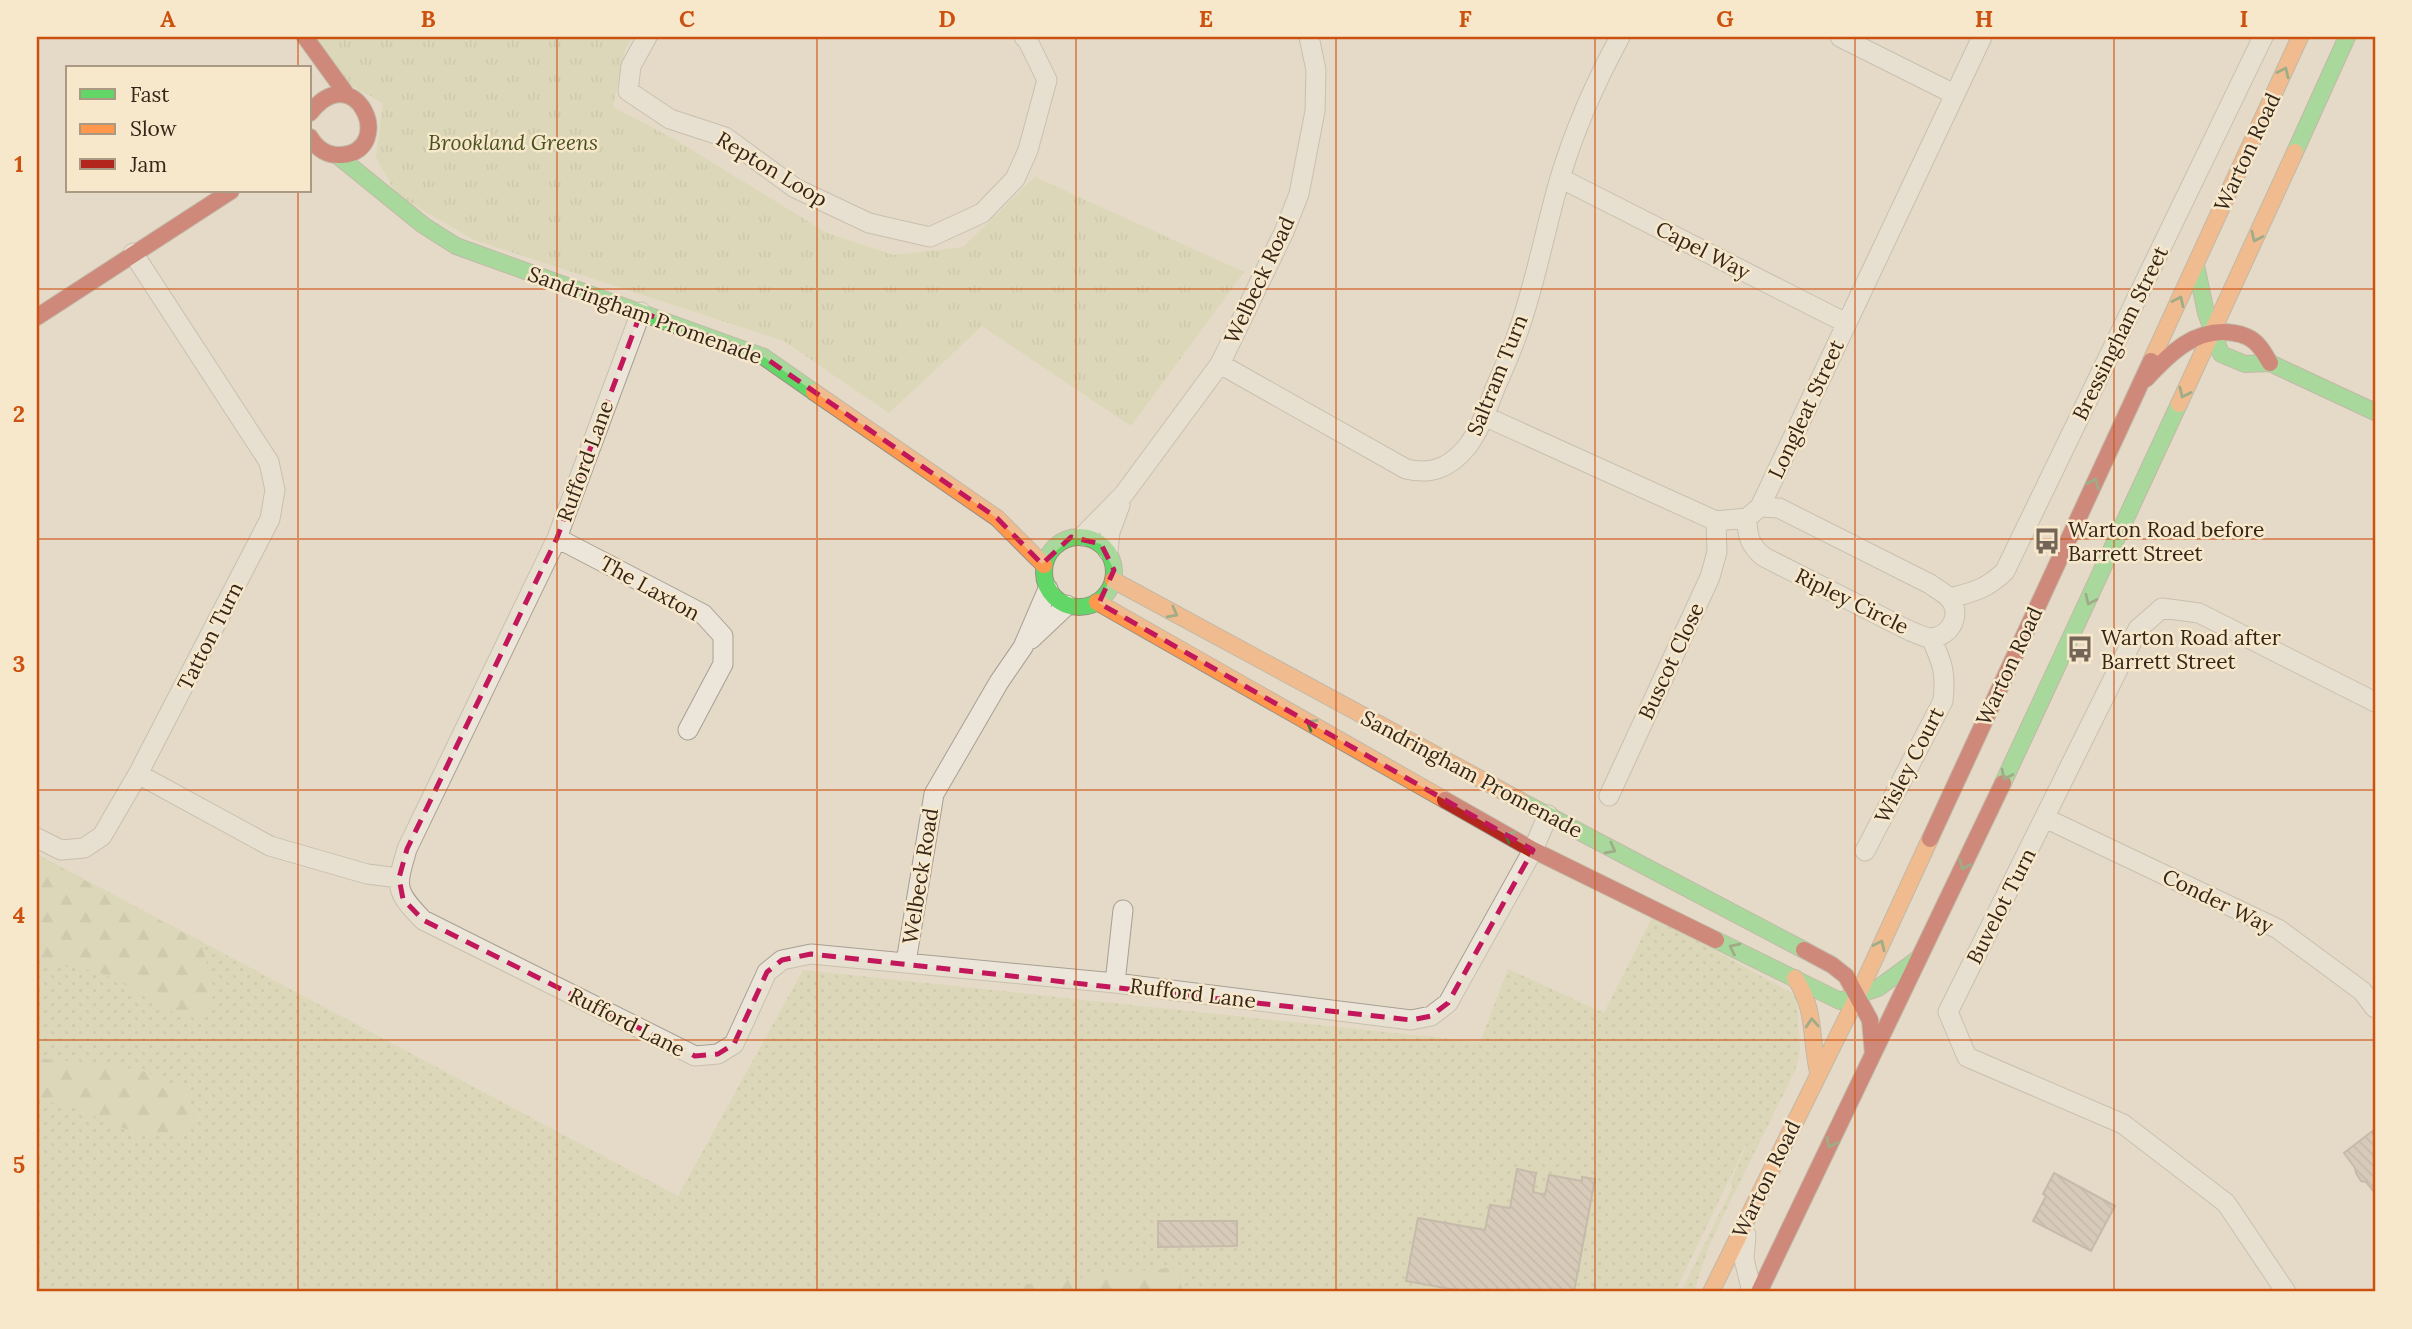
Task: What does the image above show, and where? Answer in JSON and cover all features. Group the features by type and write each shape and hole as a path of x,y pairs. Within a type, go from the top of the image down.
{"street":[{"path":"304,37 308,66"},
{"path":"304,37 347,95"},
{"name":"Repton Loop","path":"647,37 631,66 628,91 670,119 725,137 795,188 869,223 930,237 982,213 1020,169 1028,150 1047,80 1024,37"},
{"name":"Welbeck Road","path":"1083,536 1124,494 1220,364 1284,232 1298,194 1315,111 1316,70 1309,37"},
{"name":"Saltram Turn","path":"1220,364 1406,469 1422,473 1456,459 1468,445 1484,416 1519,330 1560,178 1579,119 1594,84 1620,37"},
{"path":"1840,37 1954,94"},
{"name":"Longleat Street","path":"1754,512 1982,37"},
{"name":"Warton Road","path":"1711,1292 1858,995 2300,37"},
{"name":"Warton Road","path":"1759,1292 2079,623 2347,37"},
{"name":"Bressingham Street","path":"1950,598 1977,591 1993,583 2005,571 2263,38"},
{"path":"312,104 328,96 347,95"},
{"name":"Sandringham Promenade","path":"347,95 364,107 391,198"},
{"path":"316,153 338,156 355,151 362,145 369,128"},
{"name":"Sandringham Promenade","path":"338,156 422,225 457,246 764,357 997,518 1044,565"},
{"name":"Capel Way","path":"1560,178 1846,323"},
{"path":"37,317 229,192"},
{"name":"Tatton Turn","path":"37,838 61,850 85,848 102,836 138,774 270,519 275,491 269,462 133,253"},
{"path":"2196,265 2199,285 2221,354 2245,364 2270,363 2375,412"},
{"name":"Rufford Lane","path":"641,312 557,538 407,849 399,878 403,899 423,920 695,1056 719,1054 734,1044 767,972 782,960 811,954 1115,983 1411,1020 1431,1016 1448,1003 1534,850 1548,815"},
{"path":"2140,385 2169,354 2186,342 2212,331 2230,331 2256,342 2270,363"},
{"path":"1484,416 1716,521 1779,508 1930,584 1950,598"},
{"name":"Welbeck Road","path":"1108,551 1110,532 1124,494"},
{"name":"Ripley Circle","path":"1754,512 1747,535 1755,550 1764,557 1910,631 1931,638 1947,631 1954,623 1955,611 1950,598"},
{"name":"Sandringham Promenade","path":"997,518 1047,537"},
{"name":"Buscot Close","path":"1609,796 1710,578 1717,552 1716,521"},
{"path":"1083,536 1093,539 1108,551 1114,570 1113,580 1110,589 1097,602 1077,607 1053,596 1044,578 1047,537 1083,536"},
{"name":"The Laxton","path":"557,538 704,614 723,636 723,664 688,730"},
{"name":"Sandringham Promenade","path":"1113,580 1832,965 1846,976 1870,1020 1873,1054"},
{"name":"Welbeck Road","path":"906,962 934,794 999,682 1023,647 1048,589"},
{"name":"Sandringham Promenade","path":"1097,602 1534,850 1840,1001 1858,995"},
{"name":"Welbeck Road","path":"1023,647 1067,604"},
{"name":"Buvelot Turn","path":"2286,1292 2226,1203 2123,1124 1967,1057 1948,1012 2138,629 2162,608 2199,613 2375,702"},
{"name":"Wisley Court","path":"1866,851 1943,701 1946,677 1931,638"},
{"path":"138,774 270,846 367,874 399,878"},
{"name":"Conder Way","path":"2045,818 2278,929 2362,991 2375,1008"},
{"path":"1115,983 1123,910"},
{"path":"1858,995 1878,988 1919,958"},
{"path":"1796,978 1808,995 1814,1022 1812,1045 1818,1072"},
{"path":"1747,1217 1744,1259 1752,1292"}],"highlighted area":[{"path":"641,312 764,357 997,518 1042,564 1071,537 1101,544 1114,570 1099,603 1533,850 1448,1003 1431,1016 1411,1020 811,954 782,960 767,972 734,1044 718,1054 695,1056 423,920 403,899 399,878 407,849 557,538"}],"green space":[{"name":"Brookland Greens","path":"318,37 632,37 625,50 613,107 674,139 827,233 893,255 963,247 1035,177 1244,272 1131,426 982,326 889,413 784,341 474,240 397,195 376,158 383,103 332,75"},
{"path":"37,854 678,1196 803,970 1480,1042 1508,969 1604,1013 1653,916 1797,996 1800,1053 1795,1071 1708,1248 1694,1292 1681,1292 1733,1186 1730,1184 1751,1134 1675,1292 37,1292"},
{"path":"37,855 201,942 214,992 210,1007 195,1018 166,1010 122,983 96,971 46,964 37,959"},
{"path":"37,1058 116,1066 146,1072 187,1091 195,1114 183,1135 144,1134 119,1127 72,1106 37,1100"},
{"path":"1167,1268 1180,1272 1182,1292 1001,1292 1009,1286"}],"building":[{"path":"2375,1129 2374,1192 2366,1182 2361,1181 2344,1153"},
{"path":"1517,1169 1536,1173 1533,1192 1545,1195 1549,1175 1582,1181 1582,1177 1595,1179 1574,1292 1467,1292 1406,1281 1418,1218 1485,1230 1490,1205 1510,1208"},
{"path":"2054,1173 2115,1206 2091,1251 2033,1221"},
{"path":"1158,1221 1237,1221 1237,1246 1158,1247"}],"traffic: fast":[{"path":"2295,152 2347,37"},
{"path":"338,156 423,225 456,246 764,357 814,392"},
{"path":"2196,265 2206,313 2221,354 2245,364 2270,363 2375,412"},
{"path":"2003,783 2179,404"},
{"path":"1079,537 1104,547 1114,572 1104,597 1079,607 1054,597 1044,572 1054,547 1079,537"},
{"path":"1521,801 1804,950"},
{"path":"1716,940 1840,1001 1878,988 1919,958"}],"traffic: slow":[{"path":"2151,361 2300,37"},
{"path":"2179,404 2295,152"},
{"path":"814,392 997,518 1044,565"},
{"path":"1113,580 1521,801"},
{"path":"1097,602 1445,800"},
{"path":"1711,1292 1858,995 1930,839"},
{"path":"1795,978 1809,1012 1818,1072"}],"traffic: jam":[{"path":"305,37 347,95"},
{"path":"312,111 327,98 342,94 355,99 364,110 368,124 367,138 358,149 342,155 323,151 312,140"},
{"path":"37,317 229,192"},
{"path":"2146,379 2164,360 2185,344 2196,338 2221,332 2250,338 2260,347 2270,363"},
{"path":"1930,839 2151,361"},
{"path":"1759,1292 2003,783"},
{"path":"1445,800 1533,850 1716,940"},
{"path":"1804,950 1846,976 1870,1020 1873,1054"}],"place":[{"name":"Warton Road before Barrett Street","path":"2047,541"},
{"name":"Warton Road after Barrett Street","path":"2080,649"}]}
